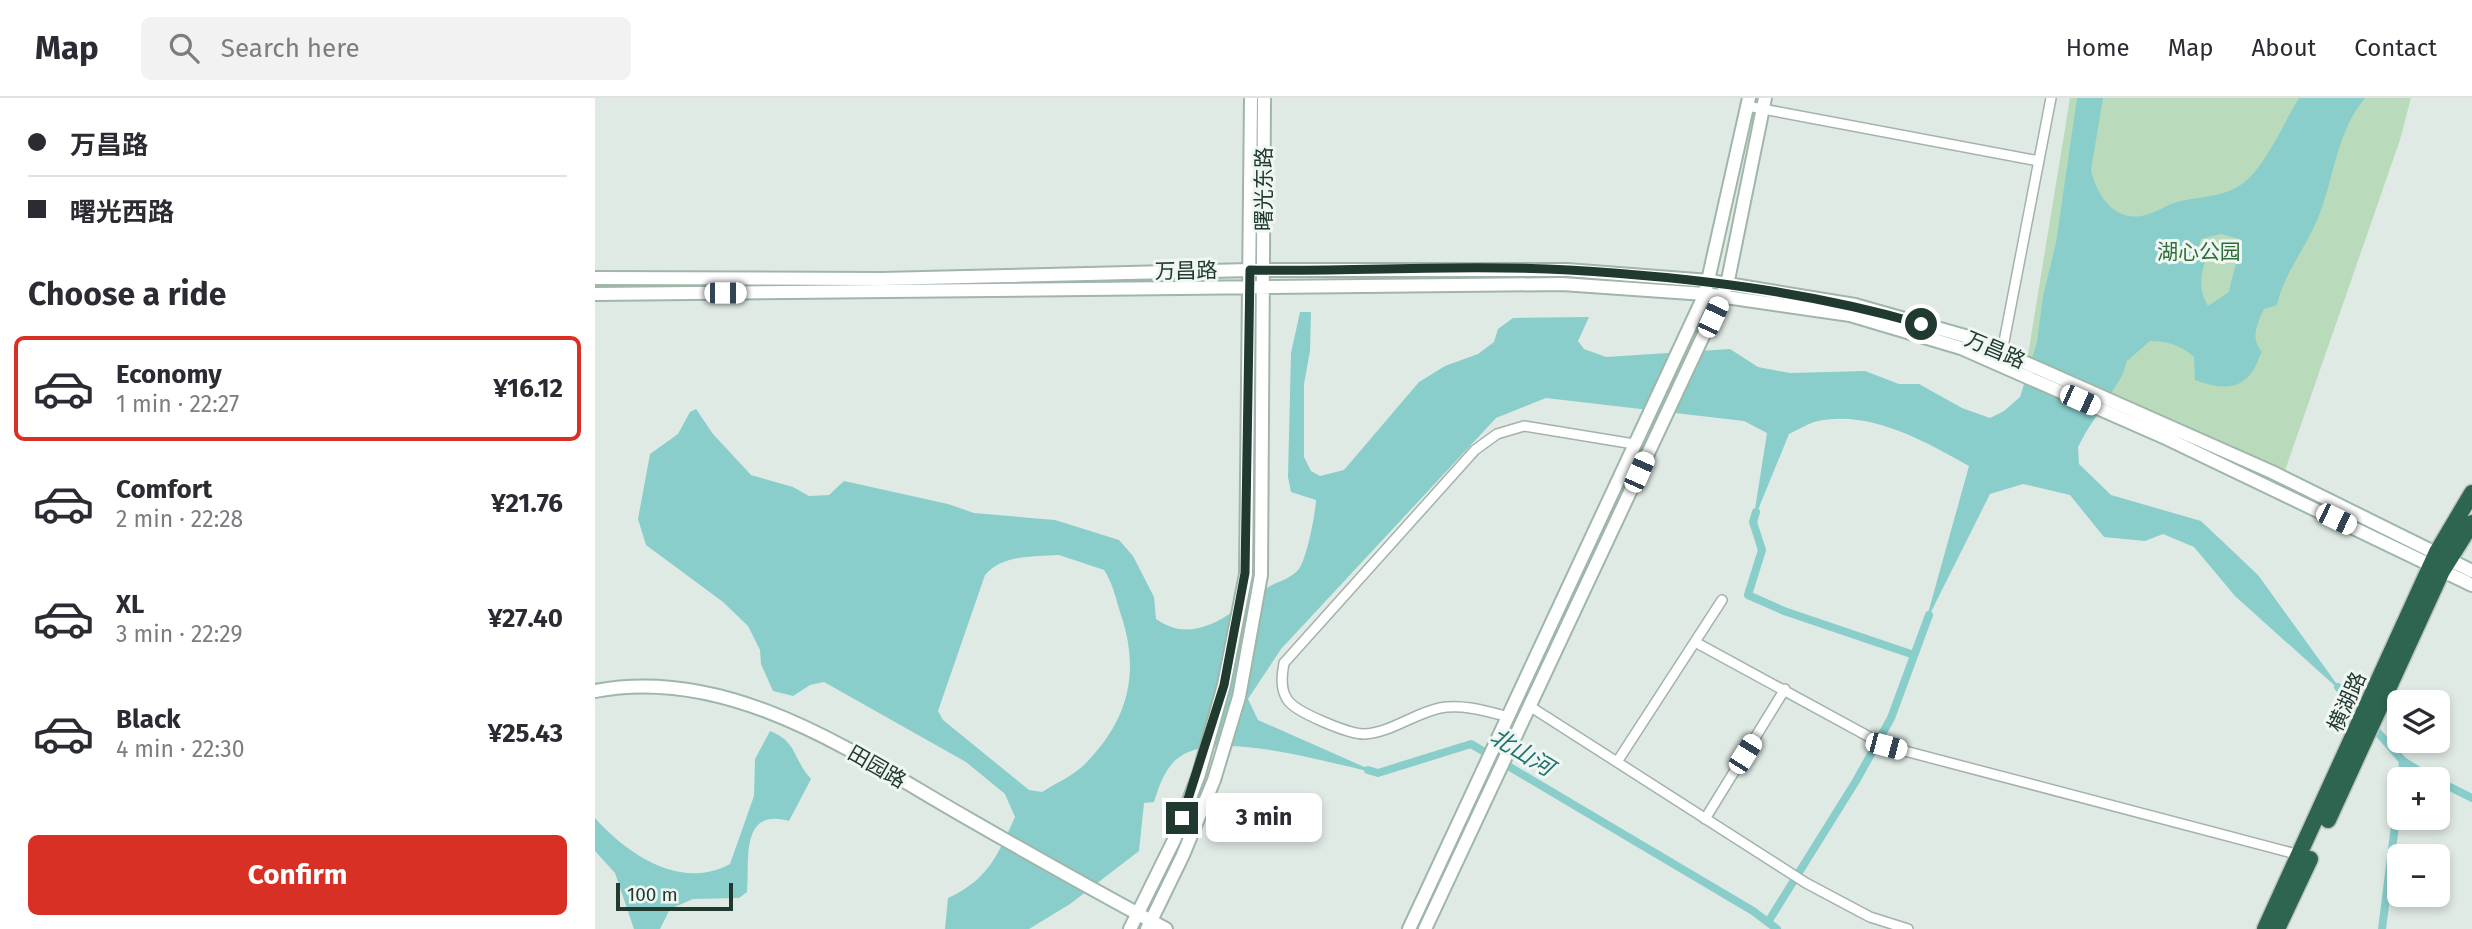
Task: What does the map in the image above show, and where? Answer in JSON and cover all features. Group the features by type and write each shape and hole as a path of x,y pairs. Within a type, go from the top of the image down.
{"highway":[{"name":"横湖路","path":"2277,929 2379,695 2472,494"},
{"name":"横湖路","path":"2440,562 2472,523"},
{"name":"横湖路","path":"2265,929 2356,748"}],"main road":[{"name":"曙光东路","path":"1149,925 1214,780 1239,697 1261,575 1257,287 1250,270 1251,98"},
{"name":"曙光东路","path":"1130,929 1174,839 1199,774 1224,685 1245,573 1257,287 1264,270 1264,98"},
{"path":"1409,929 1705,295 1748,102"},
{"path":"1425,929 1727,285 1764,104"},
{"name":"万昌路","path":"595,278 881,279 1250,270 1567,270 1710,281 1854,305 1965,336 2106,405 2272,472 2440,562"},
{"name":"万昌路","path":"595,293 1562,284 1705,295 1850,315 2008,359"},
{"path":"2440,562 2472,571"},
{"path":"2440,562 2472,585"},
{"name":"田园路","path":"595,691 621,686 701,692 782,715 1117,902 1149,925 1166,929"}],"street":[{"path":"2008,359 2051,98"},
{"path":"1748,102 2039,161"},
{"path":"1506,723 1459,706 1439,708 1363,734 1339,728 1297,709 1287,700 1282,679 1284,663 1475,450 1497,434 1524,426 1634,444"},
{"path":"1617,762 1722,600"},
{"path":"1695,642 1886,746 2300,855"},
{"path":"1705,819 1785,689"},
{"path":"1531,707 1806,883 1870,917 1908,929"}],"green space":[{"name":"湖心公园","path":"2070,98 2411,98 2400,140 2281,482 2274,483 2025,373"}],"water":[{"path":"2077,98 2103,98 2091,170 2097,188 2114,210 2131,216 2141,216 2176,202 2215,195 2240,186 2262,162 2299,98 2365,98 2355,111 2342,140 2318,218 2290,271 2277,305 2264,309 2259,320 2256,341 2262,352 2252,372 2233,386 2202,383 2195,380 2194,357 2174,344 2150,341 2127,361 2122,376 2078,447 2079,464 2111,495 2201,521 2258,575 2344,694 2235,596 2194,547 2163,534 2145,541 2104,537 2070,495 2023,484 1990,494 1925,624 1969,466 1895,429 1854,419 1834,419 1814,422 1789,434 1753,522 1767,433 1744,421 1546,398 1496,418 1281,649 1248,699 1258,720 1378,773 1248,747 1199,749 1176,760 1164,776 1154,802 1144,803 1139,851 1070,904 1029,929 945,929 948,898 973,883 990,865 1015,817 1005,794 966,762 824,682 810,685 793,696 773,691 761,664 760,650 748,626 723,602 646,545 638,519 650,454 678,434 690,412 696,409 713,434 751,475 793,487 809,496 829,495 844,481 948,504 974,513 1055,520 1119,540 1133,556 1154,597 1156,619 1171,627 1200,628 1214,623 1267,588 1292,576 1299,569 1305,555 1316,500 1291,492 1288,477 1291,353 1300,312 1311,312 1310,351 1304,384 1304,457 1311,471 1320,476 1344,470 1419,382 1445,366 1478,354 1494,342 1498,329 1513,318 1589,317 1578,341 1584,349 1606,357 1730,349 1758,367 1790,373 1865,371 1899,384 1919,384 1962,408 1990,418 2004,411 2020,397 2037,342 2043,296 2056,243","holes":["2221,234 2239,239 2238,253 2229,292 2208,306 2202,293 2201,280 2208,253 2199,247 2201,239","1059,555 1104,570 1107,575 1127,636 1130,675 1121,712 1101,746 1076,771 1042,792 1029,790 943,720 938,711 985,575 992,568 1009,560"]},
{"path":"770,731 786,740 811,779 789,821 773,819 762,822 755,829 748,853 747,892 739,898 693,899 670,909 660,929 634,929 615,873 595,851 595,818 623,844 656,865 693,873 711,871 730,864 754,796 755,759"}],"waterway":[{"path":"1756,512 1753,522 1762,550 1748,595 1784,611 1914,655"},
{"path":"1768,922 1856,781 1891,718 1929,615"},
{"path":"2338,687 2403,761 2413,767"},
{"name":"北山河","path":"1368,770 1378,773 1471,744 1753,911 1777,929"},
{"path":"2402,767 2403,761"},
{"path":"2450,787 2472,798"},
{"path":"2382,929 2394,830"}],"route":[{"path":"1182,818 1199,774 1224,685 1245,573 1250,270 1567,270 1686,279 1854,305 1921,324"}]}
